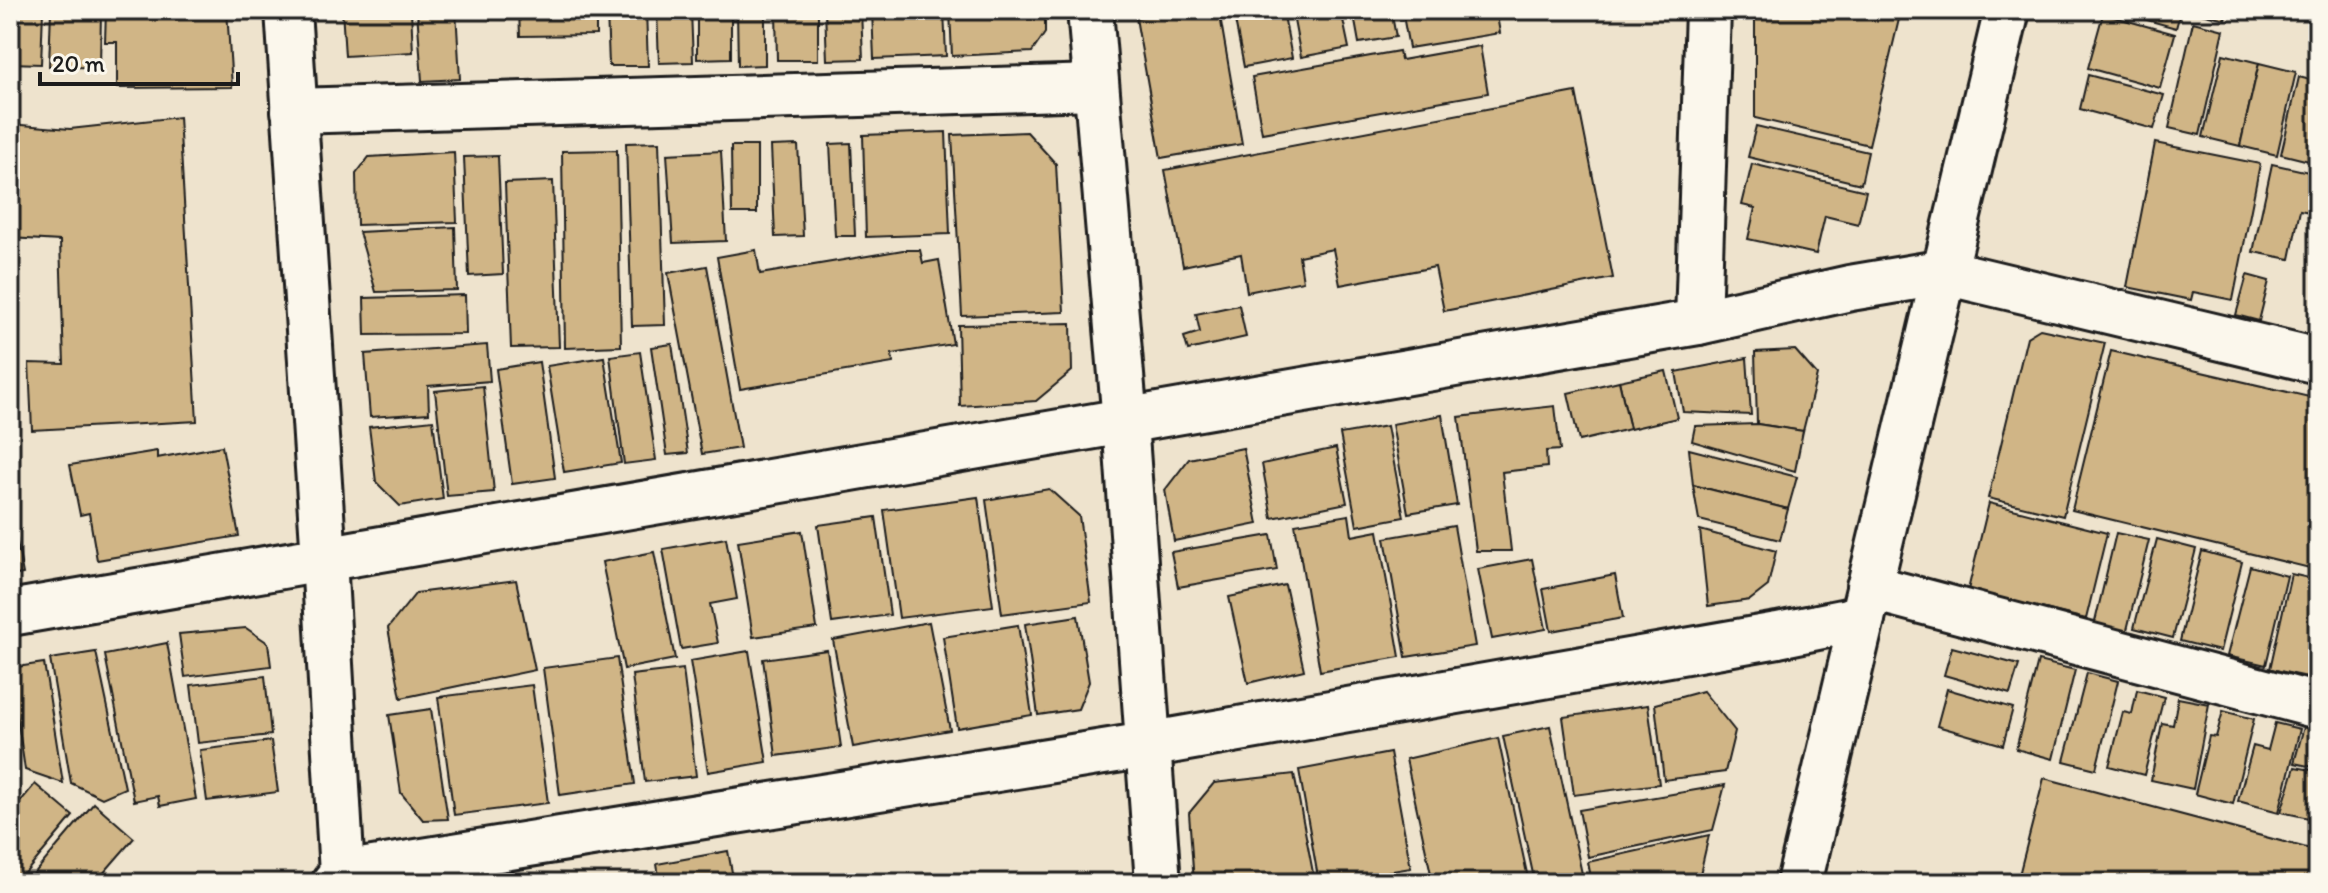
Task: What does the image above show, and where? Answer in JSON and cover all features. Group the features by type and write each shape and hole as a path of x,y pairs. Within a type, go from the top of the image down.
{"street":[{"path":"288,10 324,559 338,878 1147,745 1763,638 1866,603 2318,706"},
{"path":"1090,10 1125,422 1158,883"},
{"path":"1698,322 1708,10"},
{"path":"1799,883 2007,10"},
{"path":"294,111 1095,87"},
{"path":"10,613 1698,322 1850,288 1945,272 2318,361"}],"building":[{"path":"10,10 43,10 41,64 10,63"},
{"path":"51,10 101,10 100,68 49,66"},
{"path":"106,10 227,10 232,87 117,88 117,42 105,42"},
{"path":"342,10 411,10 413,52 345,56"},
{"path":"417,10 456,10 460,79 422,81"},
{"path":"519,10 596,10 596,35 520,36"},
{"path":"607,10 646,10 648,66 609,66"},
{"path":"657,10 691,10 693,62 659,63"},
{"path":"697,10 731,10 731,58 697,59"},
{"path":"737,10 765,10 765,65 738,66"},
{"path":"776,10 818,10 818,60 777,60"},
{"path":"825,10 861,10 863,59 827,60"},
{"path":"872,10 944,10 946,56 874,59"},
{"path":"950,10 1045,10 1045,33 1032,52 952,56"},
{"path":"1181,10 1219,10 1242,144 1161,158 1136,18"},
{"path":"1233,10 1283,10 1292,58 1244,67"},
{"path":"1292,10 1341,10 1349,48 1301,57"},
{"path":"1353,10 1391,10 1396,37 1359,43"},
{"path":"1402,10 1496,10 1500,33 1409,48"},
{"path":"1755,10 1880,10 1900,15 1869,145 1755,118"},
{"path":"2111,10 2181,10 2176,28"},
{"path":"2189,10 2227,10 2225,19"},
{"path":"2277,10 2310,10 2308,18"},
{"path":"2103,14 2175,34 2160,88 2088,68"},
{"path":"2193,22 2224,30 2200,135 2169,128"},
{"path":"1480,46 1488,93 1262,133 1252,77 1399,51 1401,60"},
{"path":"2223,54 2259,63 2240,146 2203,137"},
{"path":"2259,63 2296,72 2277,155 2240,146"},
{"path":"2088,75 2164,95 2154,129 2080,109"},
{"path":"2299,77 2318,82 2318,142 2313,162 2281,154"},
{"path":"1576,92 1613,278 1444,311 1435,267 1340,285 1333,249 1299,256 1303,281 1247,292 1241,254 1183,266 1165,170"},
{"path":"179,117 197,421 32,430 29,363 64,364 60,241 10,238 10,124 70,129"},
{"path":"1756,126 1868,152 1861,184 1748,157"},
{"path":"946,132 950,234 866,237 863,135"},
{"path":"1027,132 1056,164 1064,312 962,316 952,135"},
{"path":"659,142 665,325 632,326 626,143"},
{"path":"851,143 855,236 835,236 830,144"},
{"path":"2155,143 2260,164 2233,300 2193,292 2191,300 2127,287"},
{"path":"798,145 803,236 775,237 771,146"},
{"path":"731,146 757,146 757,213 732,213"},
{"path":"617,150 621,346 565,348 562,151"},
{"path":"721,151 726,241 673,243 667,154"},
{"path":"454,152 457,222 357,225 356,174 369,157"},
{"path":"498,156 503,274 469,276 464,157"},
{"path":"1752,164 1866,191 1858,224 1825,216 1816,254 1748,239 1755,208 1742,205"},
{"path":"2272,164 2318,174 2318,214 2300,210 2290,259 2253,252"},
{"path":"553,181 559,347 511,348 505,183"},
{"path":"455,227 457,290 376,292 359,232"},
{"path":"756,250 760,274 903,250 920,250 923,263 939,260 953,344 892,354 893,363 740,389 717,257"},
{"path":"707,266 740,448 702,454 668,273"},
{"path":"2247,275 2269,281 2259,321 2236,315"},
{"path":"465,295 466,334 365,335 364,298"},
{"path":"1239,305 1246,337 1188,350 1184,337 1200,332 1196,314"},
{"path":"1071,323 1072,371 1036,401 960,406 958,325"},
{"path":"2040,329 2105,343 2063,516 1988,498 2027,337"},
{"path":"672,344 688,453 667,455 651,347"},
{"path":"487,345 490,381 428,386 429,413 370,417 365,354"},
{"path":"1795,350 1817,375 1803,431 1757,424 1755,352"},
{"path":"2111,351 2318,399 2318,570 2072,510"},
{"path":"640,352 656,460 624,464 610,356"},
{"path":"604,357 621,463 564,472 547,366"},
{"path":"1747,358 1751,415 1683,412 1676,372"},
{"path":"539,362 555,478 512,484 496,369"},
{"path":"1666,371 1677,418 1630,429 1619,381"},
{"path":"1619,381 1630,429 1579,441 1568,393"},
{"path":"483,386 494,492 447,496 435,391"},
{"path":"1555,406 1560,450 1546,451 1547,467 1502,472 1511,551 1476,551 1459,417"},
{"path":"1442,415 1457,505 1408,513 1392,424"},
{"path":"433,420 443,499 400,506 376,482 369,427"},
{"path":"1757,424 1803,431 1795,471 1692,441 1695,426"},
{"path":"1387,426 1404,517 1357,526 1340,434"},
{"path":"222,446 239,536 97,560 89,513 80,515 70,465 157,451 157,458"},
{"path":"1243,448 1258,524 1174,541 1165,490 1189,459"},
{"path":"1336,448 1347,503 1272,518 1262,464"},
{"path":"1689,449 1797,477 1788,509 1693,485"},
{"path":"1693,485 1788,509 1780,540 1699,520"},
{"path":"1049,489 1079,516 1091,602 1002,614 986,500"},
{"path":"978,497 993,606 899,618 884,510"},
{"path":"1989,503 2107,533 2086,619 1968,590"},
{"path":"10,505 23,574 10,576"},
{"path":"1349,515 1352,536 1378,531 1400,657 1320,671 1295,524"},
{"path":"876,517 890,615 832,623 818,525"},
{"path":"1454,526 1475,646 1406,657 1385,538"},
{"path":"1700,530 1776,551 1768,586 1750,600 1708,606"},
{"path":"802,531 817,628 753,637 738,541"},
{"path":"2116,533 2149,540 2126,634 2094,626"},
{"path":"1271,535 1277,570 1178,587 1171,552"},
{"path":"726,538 737,599 710,604 718,643 681,649 663,549"},
{"path":"2157,539 2196,549 2173,638 2134,628"},
{"path":"2202,551 2242,562 2220,651 2180,641"},
{"path":"654,552 675,659 624,669 602,562"},
{"path":"1532,559 1546,629 1492,639 1478,569"},
{"path":"2250,566 2287,576 2266,665 2227,656"},
{"path":"2291,574 2318,580 2317,679 2270,669"},
{"path":"1615,575 1623,618 1551,631 1543,589"},
{"path":"516,580 535,670 401,698 388,628 416,593"},
{"path":"1285,585 1304,670 1248,683 1229,597"},
{"path":"1078,616 1089,682 1078,709 1038,715 1025,624"},
{"path":"929,622 950,730 853,747 833,640"},
{"path":"1018,625 1032,715 957,728 943,637"},
{"path":"246,628 268,643 271,666 185,677 179,634"},
{"path":"167,643 196,799 160,806 158,796 134,801 105,655"},
{"path":"1952,647 2019,665 2010,694 1944,675"},
{"path":"827,650 841,747 776,756 763,659"},
{"path":"749,651 767,762 708,772 690,661"},
{"path":"96,652 125,788 102,798 71,783 50,659"},
{"path":"617,658 635,784 560,795 543,668"},
{"path":"2038,661 2075,670 2053,759 2016,749"},
{"path":"44,663 63,783 25,770 10,668"},
{"path":"683,669 696,776 645,782 632,675"},
{"path":"2087,673 2118,681 2096,769 2064,761"},
{"path":"265,676 271,735 198,743 191,685"},
{"path":"532,685 548,803 454,815 438,697"},
{"path":"1947,689 2013,708 2003,745 1937,726"},
{"path":"2137,690 2164,697 2144,775 2109,766 2123,712 2132,714"},
{"path":"1703,691 1735,731 1725,772 1664,780 1655,704"},
{"path":"10,696 17,746 10,747"},
{"path":"2178,698 2209,704 2193,789 2151,780 2162,723 2173,725"},
{"path":"1648,705 1659,784 1574,795 1563,717"},
{"path":"431,709 448,819 423,820 401,793 389,715"},
{"path":"2223,711 2254,719 2233,804 2195,794 2209,736 2216,737"},
{"path":"2275,723 2300,729 2279,812 2238,801 2253,746 2268,750"},
{"path":"1550,726 1584,883 1535,883 1503,736"},
{"path":"2304,727 2318,729 2318,768 2294,763"},
{"path":"1498,738 1529,883 1433,883 1406,759"},
{"path":"271,741 278,792 207,801 200,750"},
{"path":"1390,753 1411,868 1319,883 1299,770"},
{"path":"2295,767 2318,771 2318,820 2281,812"},
{"path":"1294,774 1315,883 1194,883 1189,813 1214,783"},
{"path":"2044,778 2318,851 2317,883 2290,879 2289,883 2017,883"},
{"path":"35,784 73,816 17,883 10,883 10,814"},
{"path":"1725,785 1713,830 1588,857 1579,810"},
{"path":"94,803 134,838 95,883 26,883"},
{"path":"1709,835 1698,883 1592,883 1588,862"},
{"path":"728,851 734,883 660,883 657,864"}]}
